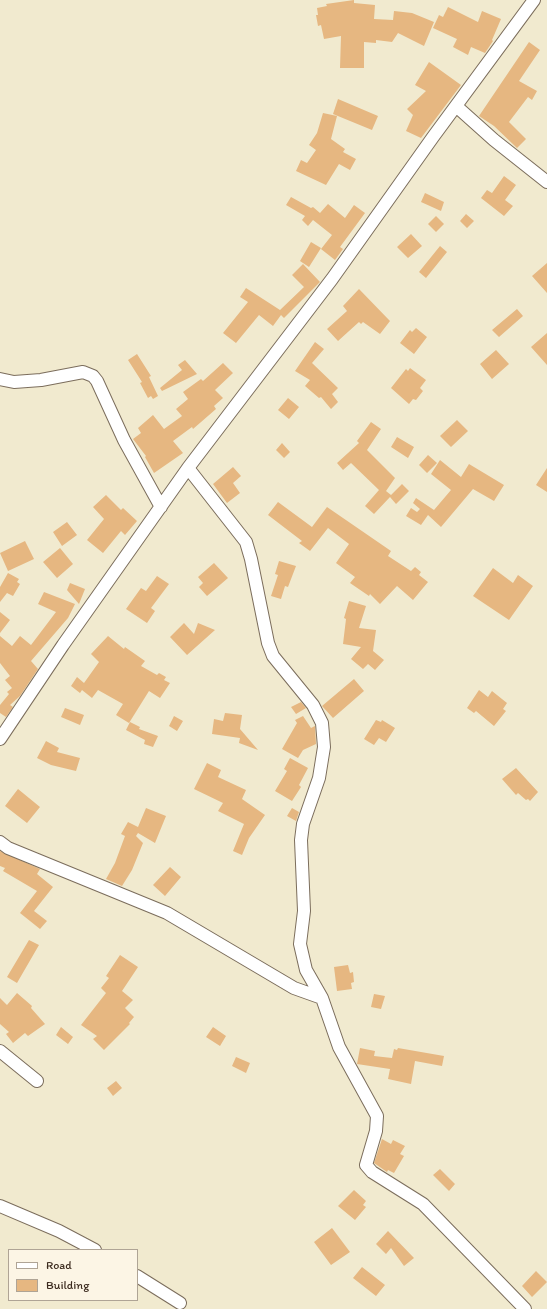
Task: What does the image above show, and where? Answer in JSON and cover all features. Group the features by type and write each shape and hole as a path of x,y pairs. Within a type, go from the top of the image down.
{"street":[{"path":"0,739 63,645 188,468 332,279 534,0"},
{"path":"456,106 494,140 547,182"},
{"path":"0,379 14,382 41,380 83,372 92,376 97,381 124,440 160,507"},
{"path":"188,468 246,542 251,559 268,643 273,656 313,705 322,723 324,747 319,778 303,824 301,840 304,912 300,944 306,970 322,998 339,1047 377,1116 376,1130 366,1165 372,1172 423,1204 525,1309"},
{"path":"0,842 8,848 167,913 294,988 322,998"},
{"path":"0,1051 37,1080"},
{"path":"0,1206 59,1231 93,1249"},
{"path":"138,1277 180,1303"}],"building":[{"path":"354,0 354,3 375,5 374,19 393,20 394,11 412,13 434,22 424,46 398,33 392,42 376,40 376,43 364,42 364,68 340,68 341,36 324,39 321,25 318,26 316,15 318,15 317,8 327,6 326,4"},
{"path":"448,7 478,22 482,11 501,19 492,40 493,41 485,53 471,47 468,55 453,47 457,39 433,28 439,15 443,17"},
{"path":"529,42 540,50 519,81 537,91 532,100 528,97 509,122 526,139 517,148 494,126 479,116"},
{"path":"429,62 461,85 421,138 406,131 413,115 407,109 426,91 415,85"},
{"path":"338,99 378,116 372,130 333,114"},
{"path":"323,113 337,116 331,139 345,149 343,152 356,159 350,170 339,164 326,185 296,171 301,160 307,163 316,150 309,145 317,133"},
{"path":"504,176 516,185 505,200 513,206 504,216 481,198 487,190 492,193"},
{"path":"425,193 444,202 441,211 421,202"},
{"path":"291,197 311,208 313,207 320,213 328,204 345,218 354,205 365,213 340,247 343,249 335,260 321,249 332,235 313,220 308,226 302,220 305,216 286,205"},
{"path":"466,214 474,221 467,228 460,221"},
{"path":"436,216 444,224 436,232 428,224"},
{"path":"411,234 422,246 408,258 397,247"},
{"path":"311,242 321,248 309,267 300,261"},
{"path":"440,246 447,252 426,278 419,272"},
{"path":"547,263 547,293 532,276"},
{"path":"303,264 320,282 284,318 281,315 273,326 259,315 236,343 223,333 248,302 240,297 246,288 280,310 304,287 292,275"},
{"path":"359,289 390,321 380,334 363,322 361,324 359,322 338,341 327,329 347,311 343,306"},
{"path":"517,309 523,316 499,337 492,330"},
{"path":"416,328 427,337 414,354 400,343 410,330 412,332"},
{"path":"547,333 547,365 531,347"},
{"path":"315,342 324,349 312,363 338,388 332,394 338,402 331,409 321,397 319,398 305,386 310,380 295,371"},
{"path":"496,350 509,364 492,379 480,364"},
{"path":"137,354 151,376 149,377 158,396 153,399 151,396 148,398 140,383 142,382 128,360"},
{"path":"185,360 197,374 162,391 160,388 182,370 178,365"},
{"path":"223,363 233,373 215,390 223,398 214,406 216,409 193,429 192,427 173,441 183,453 154,473 145,457 146,456 133,439 141,433 138,428 153,415 164,429 182,416 176,409 188,399 183,392 201,379 203,381"},
{"path":"410,368 426,380 420,388 423,391 416,400 413,399 409,404 391,388 406,369 408,371"},
{"path":"288,398 299,407 289,419 278,410"},
{"path":"457,420 468,431 451,447 440,436"},
{"path":"371,422 381,429 367,450 395,478 386,491 391,495 402,484 409,491 396,504 390,497 374,514 365,506 379,490 351,463 343,470 337,463 359,443 357,441"},
{"path":"397,437 414,447 408,458 391,447"},
{"path":"282,443 290,452 284,458 276,450"},
{"path":"428,455 437,463 427,473 419,465"},
{"path":"440,460 461,477 469,464 504,485 494,501 473,489 441,527 428,515 421,525 406,516 411,508 417,512 420,509 413,503 416,498 434,510 451,490 431,474"},
{"path":"233,467 241,476 233,483 240,493 227,503 213,484"},
{"path":"547,468 547,492 536,485"},
{"path":"106,495 121,510 123,508 137,521 125,535 121,531 103,553 87,540 104,519 93,507"},
{"path":"278,502 312,527 327,507 391,551 388,556 411,571 415,567 421,572 419,575 428,582 413,600 397,586 380,604 370,594 369,596 350,583 355,577 336,563 349,544 328,528 310,551 299,543 302,541 268,515"},
{"path":"67,522 77,535 62,546 53,532"},
{"path":"25,541 34,559 8,571 0,553"},
{"path":"60,548 73,564 57,578 43,562"},
{"path":"279,561 296,566 288,587 285,586 281,599 271,596 278,575 275,574"},
{"path":"214,563 228,578 207,596 199,587 203,583 198,577"},
{"path":"493,568 513,583 518,575 533,586 509,620 473,596"},
{"path":"8,573 19,579 17,582 20,584 13,596 7,593 0,602 0,587"},
{"path":"157,576 169,584 151,608 155,611 147,623 126,609 141,588 146,591"},
{"path":"70,583 85,589 79,604 67,590"},
{"path":"44,592 75,604 68,618 31,661 38,669 20,696 10,705 13,707 6,717 0,713 0,705 9,694 7,692 12,688 5,680 10,676 0,663 0,636 12,646 20,636 31,645 56,612 38,604"},
{"path":"349,601 366,606 359,628 376,630 373,651 384,660 375,670 368,664 363,669 351,659 361,647 343,644 346,619 344,618"},
{"path":"0,612 10,620 0,633"},
{"path":"184,623 194,634 198,623 215,630 187,655 170,637"},
{"path":"108,636 124,649 125,647 145,661 141,666 157,675 159,673 166,677 164,680 170,683 160,698 149,691 129,723 116,715 123,704 98,690 92,698 82,690 80,693 71,686 77,677 84,683 99,662 91,654"},
{"path":"354,679 364,691 333,718 322,706"},
{"path":"479,690 488,697 492,691 507,703 503,709 506,711 494,726 476,711 474,713 467,708"},
{"path":"301,702 306,708 296,714 291,707"},
{"path":"65,708 84,715 80,725 61,717"},
{"path":"225,713 242,715 240,729 258,750 239,743 240,738 212,734 214,719 223,721"},
{"path":"174,716 183,721 177,731 169,726"},
{"path":"303,716 311,728 315,726 316,744 303,750 298,758 282,749 297,723 295,720"},
{"path":"376,720 381,722 382,720 395,728 386,742 379,738 374,745 364,739"},
{"path":"130,722 140,727 139,729 158,736 153,747 144,744 145,740 126,730"},
{"path":"46,741 59,748 57,752 80,758 76,771 51,765 37,758"},
{"path":"290,758 308,768 299,785 301,787 292,801 275,791 287,771 284,769"},
{"path":"207,763 221,770 218,777 246,790 242,799 265,815 249,838 242,855 233,851 244,824 218,811 223,803 194,789"},
{"path":"516,768 538,792 530,801 528,799 526,800 518,793 516,795 502,779"},
{"path":"18,789 40,807 27,823 5,806"},
{"path":"146,808 166,816 155,843 138,833 136,836 143,843 132,870 122,886 106,879 115,863 125,836 121,834 128,822 138,827"},
{"path":"292,808 299,812 296,821 287,816"},
{"path":"0,851 40,869 37,874 53,887 34,911 47,921 40,929 20,913 37,891 3,871 5,868 0,866"},
{"path":"170,867 181,877 165,896 153,885"},
{"path":"29,940 39,945 17,983 7,977"},
{"path":"120,955 138,967 122,991 133,1000 125,1008 134,1017 129,1023 130,1024 104,1050 93,1039 97,1036 81,1025 106,993 101,988 109,978 106,976"},
{"path":"348,965 350,973 353,972 354,982 351,983 352,989 337,991 334,967"},
{"path":"17,993 32,1006 31,1008 45,1024 28,1036 25,1033 13,1043 6,1034 9,1032 0,1024 0,998 7,1005"},
{"path":"374,994 385,996 381,1009 371,1007"},
{"path":"61,1027 73,1037 68,1044 56,1035"},
{"path":"213,1027 226,1036 220,1046 206,1037"},
{"path":"360,1048 375,1051 374,1056 392,1058 394,1049 397,1050 398,1048 444,1056 442,1066 415,1061 411,1084 388,1079 390,1069 357,1064"},
{"path":"236,1057 250,1063 246,1073 232,1066"},
{"path":"116,1081 122,1088 113,1096 107,1088"},
{"path":"382,1139 391,1144 393,1140 405,1146 400,1154 404,1156 394,1173 388,1170 387,1172 374,1163"},
{"path":"440,1169 455,1184 449,1191 433,1175"},
{"path":"354,1190 366,1201 363,1205 366,1207 355,1220 338,1206"},
{"path":"332,1228 350,1252 331,1265 314,1242"},
{"path":"388,1231 414,1258 404,1266 391,1248 386,1254 376,1244"},
{"path":"362,1267 385,1285 376,1296 353,1278"},
{"path":"536,1271 547,1282 532,1297 522,1286"}]}
